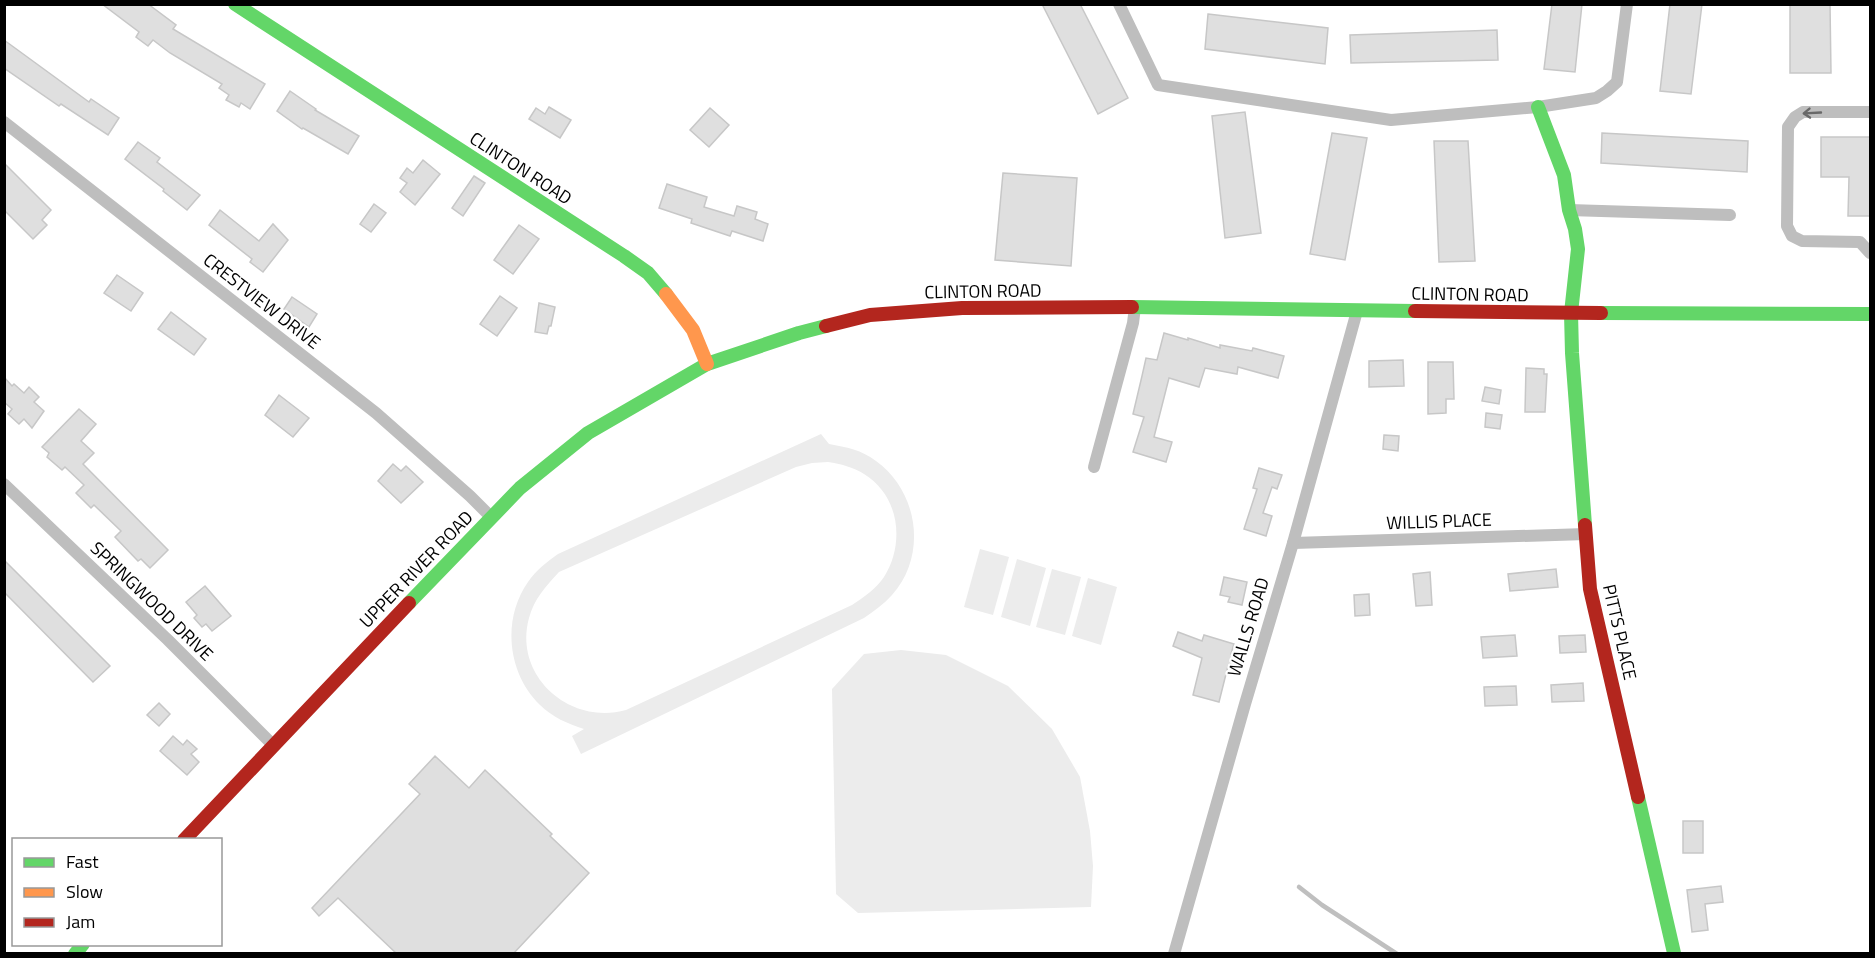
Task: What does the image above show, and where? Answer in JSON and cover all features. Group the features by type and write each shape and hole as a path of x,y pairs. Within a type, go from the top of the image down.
{"street":[{"name":"CLINTON ROAD","path":"235,4 648,273 693,330 707,364 799,333 870,315 962,308 1135,307 1357,311 1870,314"},
{"path":"1119,4 1158,85 1392,120 1538,107 1596,98 1617,82 1627,4"},
{"name":"PITTS PLACE","path":"1538,107 1564,175 1578,249 1571,313 1572,353 1590,589 1674,952"},
{"path":"1870,112 1803,112 1795,117 1788,128 1787,226 1792,236 1802,241 1865,243 1870,253"},
{"name":"CRESTVIEW DRIVE","path":"4,122 376,413 491,517"},
{"path":"1569,210 1730,215"},
{"path":"1094,467 1133,323 1135,307"},
{"name":"WALLS ROAD","path":"1174,954 1293,543 1357,311"},
{"name":"UPPER RIVER ROAD","path":"185,838 520,488 588,433 707,364"},
{"name":"SPRINGWOOD DRIVE","path":"4,484 168,640 273,745"},
{"name":"WILLIS PLACE","path":"1293,543 1586,534"}],"shaded area":[{"path":"821,434 829,444 865,454 890,474 901,489 909,506 913,524 914,543 911,561 903,579 889,598 864,618 581,754 572,736 584,729 560,720 540,705 529,692 521,677 512,645 514,612 520,597 535,574 558,554","holes":["828,462 847,466 864,474 876,483 892,508 896,536 891,564 881,581 865,596 852,605 626,710 605,713 585,711 566,703 550,692 538,677 530,659 526,639 529,618 537,599 559,572 796,467"]},
{"path":"980,549 1009,557 993,615 964,607"},
{"path":"1017,559 1046,568 1030,626 1001,617"},
{"path":"1052,569 1081,577 1065,635 1036,627"},
{"path":"1088,578 1117,587 1101,645 1072,636"},
{"path":"901,650 946,655 1008,686 1052,729 1080,777 1090,831 1093,866 1091,907 858,913 836,894 832,689 864,654"}],"building":[{"path":"102,4 148,4 176,25 173,29 265,84 250,109 241,103 239,107 226,100 229,95 219,88 222,84 170,53 153,40 148,46 136,37 139,32"},
{"path":"1042,4 1080,4 1128,98 1098,114"},
{"path":"1552,4 1582,4 1575,72 1544,69"},
{"path":"1670,4 1702,4 1691,94 1660,91"},
{"path":"1790,4 1830,4 1831,73 1790,73"},
{"path":"1208,14 1328,28 1325,64 1205,49"},
{"path":"1497,30 1498,60 1351,63 1350,35"},
{"path":"4,40 89,102 91,99 119,118 108,135 61,104 59,106 4,68"},
{"path":"290,91 315,110 359,136 348,154 302,129 277,111"},
{"path":"549,107 571,120 560,138 529,119 536,108 545,114"},
{"path":"710,108 729,125 709,147 690,130"},
{"path":"1245,112 1261,233 1225,238 1212,116"},
{"path":"1332,133 1367,138 1345,260 1310,254"},
{"path":"1602,133 1748,141 1747,172 1601,163"},
{"path":"1821,137 1870,137 1870,216 1848,216 1849,177 1821,177"},
{"path":"1434,141 1468,141 1475,261 1439,262"},
{"path":"138,142 160,158 157,162 200,195 187,210 125,159"},
{"path":"423,160 440,174 415,205 400,192 407,183 400,178 407,168 413,173"},
{"path":"4,163 51,210 42,220 47,225 33,239 4,210"},
{"path":"1003,173 1077,178 1071,266 995,260"},
{"path":"474,176 485,183 463,216 452,208"},
{"path":"667,184 707,197 704,207 734,216 737,206 757,212 755,219 768,224 763,241 732,231 730,236 691,223 692,219 659,208"},
{"path":"374,204 386,213 371,232 360,224"},
{"path":"220,210 259,241 273,224 288,240 263,272 250,262 252,259 209,225"},
{"path":"519,225 539,239 513,274 494,260"},
{"path":"117,275 143,293 131,311 104,293"},
{"path":"500,296 517,308 497,336 480,324"},
{"path":"292,297 317,314 309,327 284,309"},
{"path":"539,303 555,307 547,334 535,332"},
{"path":"171,312 206,339 194,355 158,329"},
{"path":"1164,333 1220,348 1220,345 1252,351 1253,348 1284,356 1278,378 1238,367 1237,374 1205,368 1199,387 1169,378 1154,437 1172,442 1166,462 1133,452 1144,417 1133,414 1146,358 1157,360"},
{"path":"1403,360 1404,386 1369,387 1369,361"},
{"path":"1428,362 1453,362 1454,399 1446,399 1446,413 1428,414"},
{"path":"1526,368 1544,369 1544,374 1547,374 1545,412 1525,412"},
{"path":"4,377 12,386 14,384 24,393 29,387 39,397 34,402 44,411 32,428 24,419 19,424 8,414 12,409 4,402"},
{"path":"1485,387 1501,390 1499,404 1482,401"},
{"path":"279,395 309,418 293,437 265,415"},
{"path":"79,409 96,424 81,441 94,453 83,464 168,550 150,568 141,559 138,561 115,537 121,531 94,505 91,508 76,493 84,485 65,467 62,470 47,457 49,453 42,447"},
{"path":"1486,413 1502,415 1500,429 1485,427"},
{"path":"1384,435 1399,436 1398,451 1383,449"},
{"path":"393,464 401,471 406,466 423,482 401,503 378,481"},
{"path":"1259,468 1282,475 1277,489 1272,487 1263,513 1272,516 1266,536 1244,529 1257,489 1253,488"},
{"path":"4,560 110,666 93,682 4,592"},
{"path":"1556,569 1558,587 1510,591 1508,574"},
{"path":"1430,572 1432,605 1416,606 1413,574"},
{"path":"1224,577 1247,582 1242,605 1228,602 1230,597 1220,595"},
{"path":"205,586 231,616 212,631 206,624 202,627 194,618 197,615 186,602"},
{"path":"1369,594 1370,615 1355,616 1354,595"},
{"path":"1178,632 1202,641 1204,635 1234,644 1231,654 1236,655 1233,668 1228,666 1219,702 1193,695 1202,658 1173,646"},
{"path":"1515,635 1517,656 1483,658 1481,637"},
{"path":"1585,635 1586,652 1560,653 1559,636"},
{"path":"1583,683 1584,701 1552,702 1551,685"},
{"path":"1516,686 1517,705 1485,706 1484,687"},
{"path":"159,703 170,714 159,726 147,715"},
{"path":"173,736 183,745 187,740 197,749 191,754 199,762 187,775 160,751"},
{"path":"435,756 469,788 485,770 589,873 513,954 397,954 338,898 319,916 312,908 420,794 409,784"},
{"path":"1683,821 1703,821 1703,853 1683,853"},
{"path":"1721,886 1723,902 1705,904 1708,930 1692,932 1687,890"}],"waterway":[{"path":"1299,887 1322,905 1397,954"}],"traffic: fast":[{"path":"235,4 624,256 648,273 666,294"},
{"path":"1538,107 1564,175 1578,249 1571,313 1572,353 1585,525"},
{"path":"1132,307 1415,311"},
{"path":"1601,313 1870,314"},
{"path":"409,603 520,488 588,433 707,364 826,326"},
{"path":"1638,797 1674,953"},
{"path":"75,954 81,946"}],"traffic: slow":[{"path":"666,294 693,330 707,364"}],"traffic: jam":[{"path":"826,326 870,315 962,308 1132,307"},
{"path":"1415,311 1601,313"},
{"path":"1585,525 1590,589 1638,797"},
{"path":"186,838 409,603"}]}
